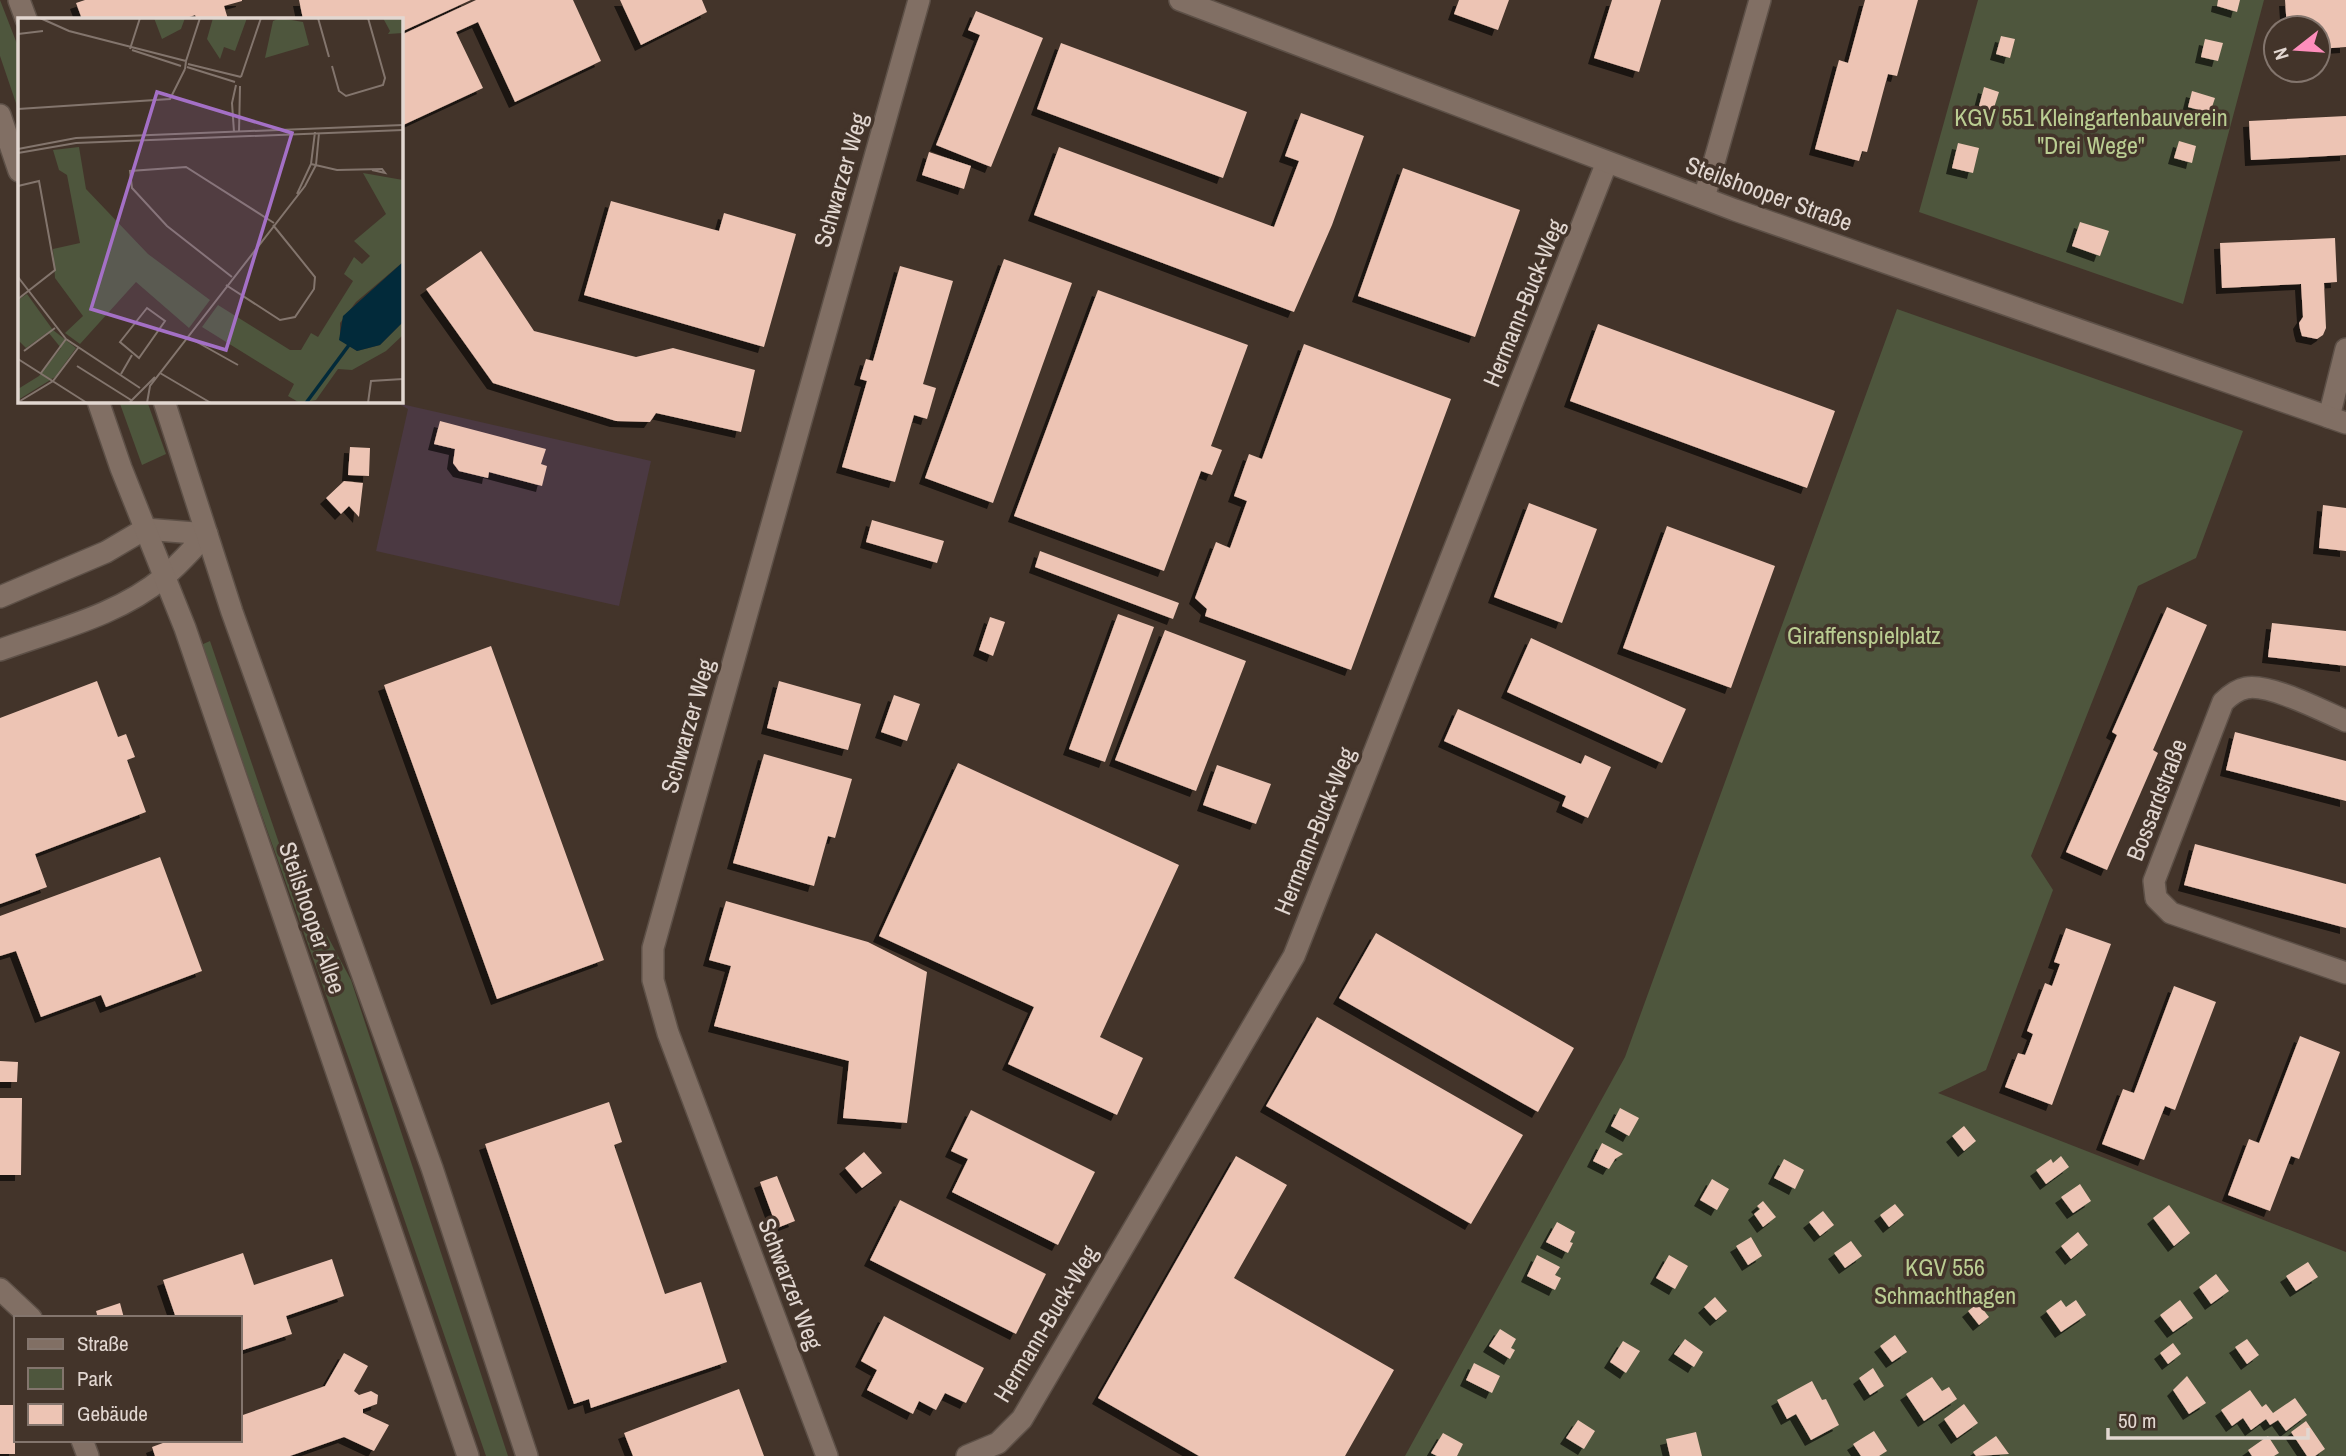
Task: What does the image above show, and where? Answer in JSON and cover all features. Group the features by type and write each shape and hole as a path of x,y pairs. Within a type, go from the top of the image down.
{"street":[{"path":"19,0 26,18"},
{"name":"Schwarzer Weg","path":"827,1456 668,1033 653,980 653,948 919,0"},
{"name":"Steilshooper Straße","path":"1180,0 1865,257 2338,420"},
{"path":"1704,198 1760,0"},
{"path":"0,116 18,169"},
{"name":"Hermann-Buck-Weg","path":"967,1456 998,1443 1022,1419 1294,956 1607,162"},
{"path":"2338,420 2346,349"},
{"name":"Steilshooper Allee","path":"98,402 185,628 468,1456"},
{"name":"Steilshooper Allee","path":"164,402 232,612 432,1168 527,1456"},
{"path":"0,597 106,552 145,529 207,534"},
{"path":"0,650 104,612 164,577 207,534"},
{"name":"Bossardstraße","path":"2346,721 2269,689 2255,687 2236,692 2222,702 2156,872 2154,890 2157,898 2171,913 2346,973"},
{"path":"0,1289 29,1316"}],"shaded area":[{"path":"397,403 651,461 619,606 376,551 408,409"}],"green space":[{"path":"0,0 18,46 18,109 0,56"},
{"name":"KGV 551 Kleingartenbauverein \"Drei Wege\"","path":"1978,0 2264,0 2183,304 1919,212"},
{"path":"1897,309 2243,431 2196,558 2138,586 2031,856 2053,890 1986,1070 1938,1093 2346,1252 2346,1456 1405,1456 1625,1057"},
{"path":"119,402 147,402 166,454 142,465"},
{"path":"210,641 281,849 351,980 508,1456 486,1456 351,1065 201,645"}],"building":[{"path":"85,0 242,0 224,6 228,18 196,18 195,15 187,18 82,18 76,3"},
{"path":"299,0 471,0 402,32 402,18 303,18"},
{"path":"476,0 573,0 601,61 515,102 478,22 456,32 483,88 402,126 402,35"},
{"path":"620,0 702,0 707,12 641,45"},
{"path":"1459,0 1509,0 1498,30 1454,14"},
{"path":"1612,0 1661,0 1639,72 1594,58"},
{"path":"1865,0 1918,0 1897,76 1888,74 1867,152 1862,151 1859,161 1815,149 1839,60 1848,63"},
{"path":"2218,0 2240,0 2237,12 2217,6"},
{"path":"2285,0 2346,0 2346,47 2332,48 2332,14 2286,14"},
{"path":"976,11 1043,38 991,167 936,145 980,35 968,30"},
{"path":"2001,36 2015,39 2010,58 1996,54"},
{"path":"2205,39 2223,43 2218,61 2201,57"},
{"path":"1061,43 1247,112 1223,178 1037,109"},
{"path":"1984,87 1999,92 1993,111 1979,106"},
{"path":"2192,91 2215,98 2210,113 2188,107"},
{"path":"1301,113 1364,136 1332,225 1294,312 1034,215 1059,147 1274,227 1299,161 1285,156"},
{"path":"2346,116 2346,155 2251,160 2249,121"},
{"path":"2179,141 2196,146 2192,163 2174,158"},
{"path":"1958,143 1979,148 1973,173 1952,168"},
{"path":"929,152 971,166 964,189 922,175"},
{"path":"1403,168 1520,210 1475,337 1358,296"},
{"path":"611,201 719,231 724,213 796,234 764,347 584,295"},
{"path":"2080,222 2109,231 2100,256 2072,246"},
{"path":"2335,238 2337,282 2324,283 2326,328 2323,335 2317,339 2302,336 2299,323 2303,317 2301,284 2222,288 2220,243"},
{"path":"481,251 534,331 636,357 673,348 755,370 741,432 656,413 650,422 616,421 493,383 426,289"},
{"path":"1004,259 1072,283 993,503 925,478"},
{"path":"900,266 953,281 923,384 936,388 927,419 914,415 895,482 842,467 867,381 860,379 866,359 873,361"},
{"path":"1098,290 1248,345 1211,446 1222,450 1212,475 1201,471 1164,571 1014,516"},
{"path":"1598,324 1835,411 1807,488 1570,401"},
{"path":"1304,344 1451,399 1351,670 1205,616 1207,609 1195,598 1216,542 1230,548 1247,501 1234,496 1249,454 1262,459"},
{"path":"440,421 546,449 541,464 547,466 542,486 489,472 488,478 459,471 453,463 455,449 434,444"},
{"path":"350,447 370,448 369,476 348,475"},
{"path":"344,481 363,483 359,517 349,506 341,514 326,498"},
{"path":"1529,503 1597,529 1562,623 1494,597"},
{"path":"2323,505 2346,508 2346,551 2319,548"},
{"path":"872,520 944,541 937,563 866,542"},
{"path":"1667,526 1775,566 1731,688 1623,648"},
{"path":"1040,551 1179,603 1173,619 1035,567"},
{"path":"2167,607 2207,625 2153,750 2158,753 2107,870 2066,852 2117,735 2112,732"},
{"path":"1118,614 1154,627 1105,762 1069,749"},
{"path":"990,617 1005,622 993,656 979,650"},
{"path":"2272,623 2346,631 2346,666 2268,657"},
{"path":"1165,630 1246,661 1196,791 1115,760"},
{"path":"1531,638 1686,709 1662,763 1507,692"},
{"path":"491,646 604,960 497,999 384,685"},
{"path":"97,681 118,737 126,734 135,757 127,760 146,812 35,854 47,887 0,904 0,718"},
{"path":"779,681 861,704 848,750 767,728"},
{"path":"894,695 920,704 907,741 881,732"},
{"path":"1458,709 1581,764 1585,755 1611,767 1588,818 1562,806 1566,796 1444,741"},
{"path":"2235,732 2346,761 2346,801 2226,770"},
{"path":"764,754 852,779 835,838 828,836 814,886 733,863"},
{"path":"958,763 1179,865 1100,1037 1143,1058 1117,1115 1008,1064 1034,1007 879,936"},
{"path":"1217,765 1271,784 1256,824 1203,805"},
{"path":"2195,844 2346,884 2346,928 2184,885"},
{"path":"160,857 202,971 106,1007 101,995 41,1017 16,951 0,956 0,916"},
{"path":"726,901 868,942 927,972 907,1123 843,1118 849,1061 714,1026 731,966 709,960"},
{"path":"2066,928 2111,944 2052,1105 2005,1087 2018,1053 2025,1055 2029,1045 2033,1034 2027,1031 2045,983 2052,986 2060,964 2054,962"},
{"path":"1376,933 1574,1048 1538,1112 1339,998"},
{"path":"2174,986 2216,1002 2175,1110 2165,1106 2144,1160 2102,1144 2123,1089 2134,1093"},
{"path":"1317,1017 1523,1135 1471,1224 1266,1106"},
{"path":"2300,1036 2340,1052 2299,1159 2291,1156 2270,1211 2228,1195 2249,1139 2259,1143"},
{"path":"0,1061 18,1062 17,1082 0,1082"},
{"path":"0,1098 22,1098 21,1175 0,1175"},
{"path":"609,1102 622,1142 614,1145 665,1294 701,1282 727,1362 591,1408 589,1399 574,1404 485,1144"},
{"path":"1620,1108 1639,1118 1629,1136 1611,1126"},
{"path":"971,1110 1095,1172 1058,1245 952,1192 968,1159 951,1151"},
{"path":"1964,1126 1976,1141 1964,1151 1952,1136"},
{"path":"1602,1143 1623,1154 1615,1159 1609,1169 1593,1161"},
{"path":"864,1152 882,1173 862,1188 845,1168"},
{"path":"1236,1156 1287,1185 1234,1278 1394,1370 1345,1456 1199,1456 1098,1398"},
{"path":"2061,1156 2069,1167 2046,1184 2036,1170 2051,1159 2053,1163"},
{"path":"1784,1159 1804,1170 1795,1189 1774,1178"},
{"path":"777,1176 795,1221 777,1228 760,1182"},
{"path":"1712,1179 1729,1189 1717,1210 1700,1200"},
{"path":"2080,1184 2091,1201 2073,1213 2061,1197"},
{"path":"900,1200 1046,1274 1016,1334 870,1260"},
{"path":"1763,1201 1776,1217 1763,1227 1754,1214"},
{"path":"1895,1204 1904,1215 1889,1227 1880,1215"},
{"path":"2169,1205 2190,1233 2174,1246 2153,1218"},
{"path":"1823,1211 1834,1225 1820,1236 1809,1222"},
{"path":"1557,1222 1575,1232 1568,1253 1546,1242"},
{"path":"2078,1232 2088,1245 2071,1259 2061,1246"},
{"path":"1751,1237 1762,1256 1748,1265 1736,1246"},
{"path":"1851,1241 1862,1256 1845,1268 1834,1253"},
{"path":"243,1253 254,1285 332,1259 344,1296 286,1316 292,1334 242,1350 242,1316 175,1316 163,1280"},
{"path":"1537,1255 1560,1267 1555,1275 1561,1278 1555,1290 1527,1276"},
{"path":"1669,1255 1688,1266 1675,1289 1656,1278"},
{"path":"2308,1262 2318,1277 2296,1291 2286,1276"},
{"path":"2216,1274 2229,1291 2211,1304 2199,1287"},
{"path":"1715,1297 1727,1311 1716,1320 1704,1307"},
{"path":"2061,1300 2066,1307 2076,1300 2086,1315 2061,1332 2046,1311"},
{"path":"2180,1300 2193,1318 2173,1332 2160,1315"},
{"path":"120,1303 123,1316 97,1316 96,1311"},
{"path":"1978,1303 1989,1317 1979,1325 1968,1311"},
{"path":"884,1316 984,1368 966,1403 945,1393 936,1410 919,1401 913,1414 867,1390 877,1370 861,1361"},
{"path":"1500,1329 1516,1339 1511,1348 1515,1350 1510,1359 1489,1346"},
{"path":"1895,1335 1907,1352 1892,1362 1880,1346"},
{"path":"1685,1339 1703,1352 1694,1367 1674,1354"},
{"path":"2247,1339 2259,1355 2247,1364 2235,1347"},
{"path":"1623,1341 1640,1351 1626,1373 1610,1362"},
{"path":"2173,1343 2181,1354 2168,1364 2160,1353"},
{"path":"344,1353 368,1366 354,1391 359,1395 371,1391 378,1395 377,1404 363,1409 363,1413 389,1425 374,1451 344,1437 290,1456 155,1456 152,1447 166,1442 242,1442 242,1415 325,1386"},
{"path":"1474,1363 1500,1376 1492,1393 1466,1380"},
{"path":"1873,1368 1884,1386 1870,1395 1859,1378"},
{"path":"2187,1376 2206,1403 2189,1414 2173,1390"},
{"path":"1932,1377 1942,1391 1949,1387 1957,1399 1924,1421 1906,1394"},
{"path":"1812,1381 1822,1400 1826,1399 1839,1425 1811,1440 1796,1414 1787,1419 1777,1400"},
{"path":"739,1389 764,1456 633,1456 624,1433"},
{"path":"2250,1390 2262,1407 2266,1404 2273,1413 2295,1398 2307,1415 2286,1431 2278,1420 2270,1425 2266,1419 2251,1430 2243,1418 2232,1426 2221,1410"},
{"path":"1964,1404 1978,1423 1957,1438 1944,1419"},
{"path":"0,1405 14,1405 15,1454 0,1454"},
{"path":"1578,1420 1595,1431 1584,1449 1566,1438"},
{"path":"2306,1421 2325,1449 2315,1456 2307,1456 2291,1432"},
{"path":"1874,1431 1887,1451 1879,1456 1861,1456 1853,1444"},
{"path":"1696,1432 1702,1456 1670,1456 1666,1439"},
{"path":"1443,1433 1463,1444 1457,1456 1437,1456 1431,1453"},
{"path":"1996,1436 2009,1454 1976,1456 1973,1452"},
{"path":"2268,1436 2279,1453 2274,1456 2252,1456 2248,1450"}],"park label":[{"name":"Giraffenspielplatz","path":"1864,636"},
{"name":"KGV 556 Schmachthagen","path":"1945,1282"}]}
